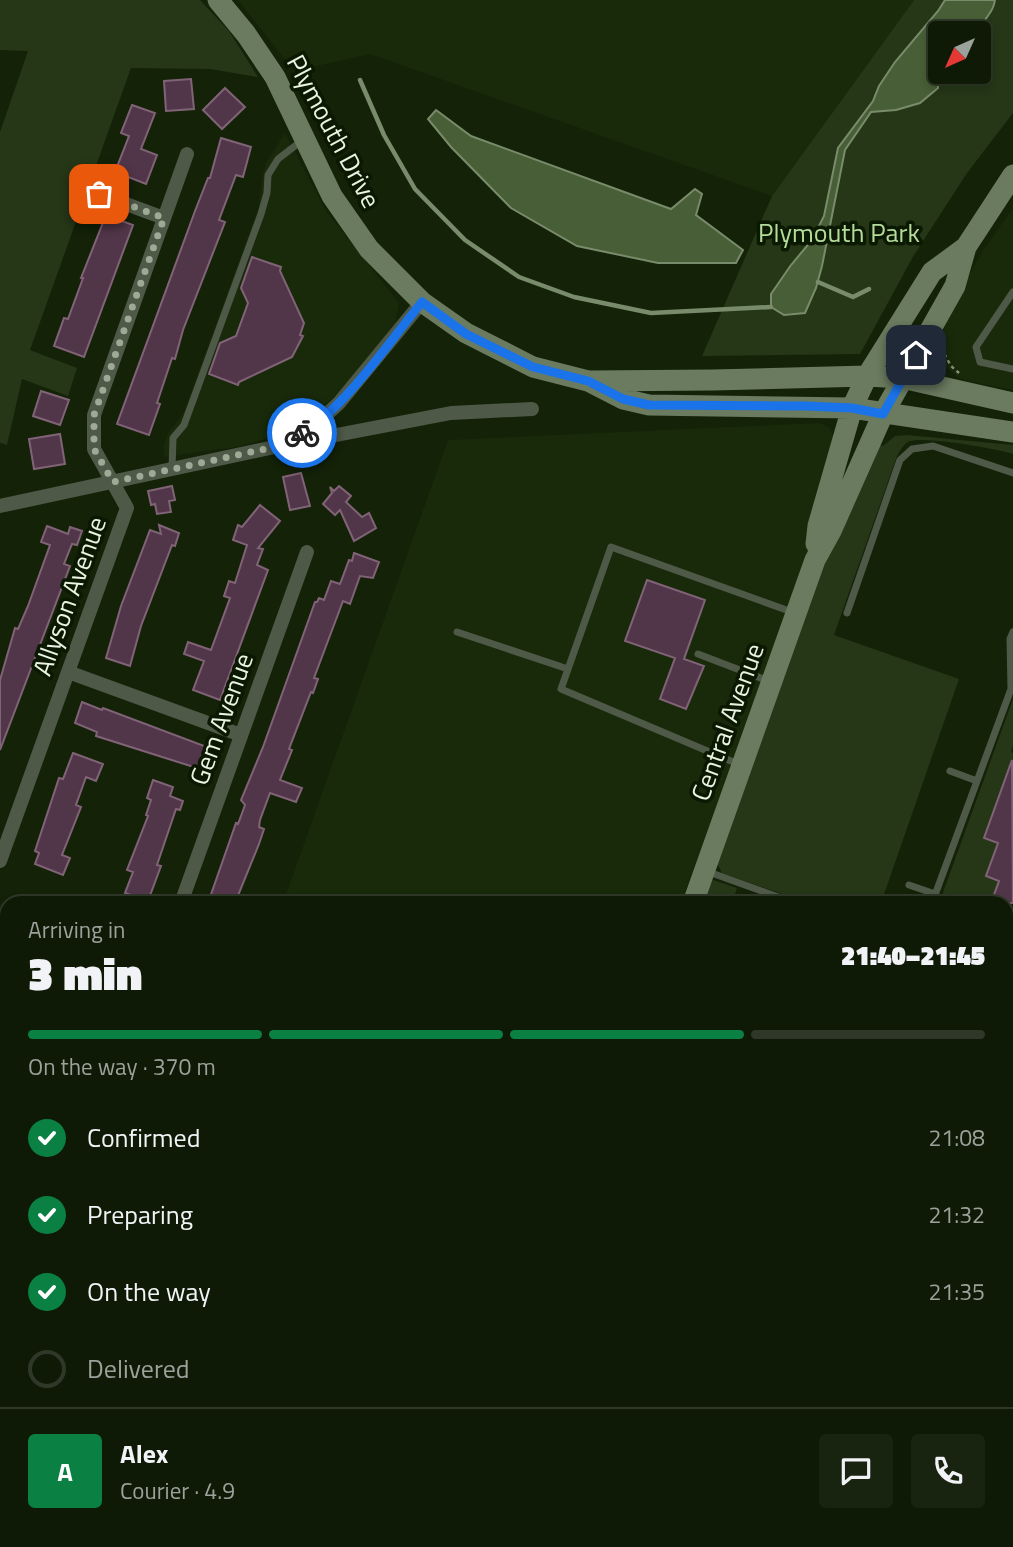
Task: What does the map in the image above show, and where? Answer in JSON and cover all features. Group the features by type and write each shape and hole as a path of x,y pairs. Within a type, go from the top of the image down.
{"street":[{"name":"Plymouth Drive","path":"218,0 246,34 275,77 332,196 369,249 422,302 466,334 533,367 588,381 623,399 649,405 852,408 1013,432"},
{"name":"Allyson Avenue","path":"0,861 127,508 94,449 94,415 187,153"},
{"name":"Central Avenue","path":"695,896 815,560 831,531 883,414 955,286 966,247 1013,175"},
{"path":"99,194 164,218"},
{"name":"Central Avenue","path":"815,560 818,526 852,408 867,376 932,272 966,247"},
{"path":"279,446 314,425 339,403 422,302"},
{"name":"Plymouth Drive","path":"588,381 867,376 902,378 1013,402"},
{"path":"0,506 279,446 451,413 532,409"},
{"name":"Gem Avenue","path":"184,896 307,552"},
{"path":"68,671 241,735"}],"lane":[{"path":"172,469 173,438 184,425 261,214 268,175 278,159 304,139"},
{"path":"1013,292 976,347 980,362 1013,369"},
{"path":"847,614 900,460 912,449 933,446 1013,473"},
{"path":"742,765 561,689 611,547 796,614"},
{"path":"457,632 568,669"},
{"path":"909,885 935,894 1011,689 1010,639 1013,632"},
{"path":"698,654 771,682"},
{"path":"950,771 977,781"},
{"path":"704,870 776,896"}],"path":[{"path":"941,347 951,366 964,377"}],"shaded area":[{"path":"238,0 914,0 772,196 370,54 294,71"},
{"path":"945,0 995,0 984,21 930,21"},
{"path":"928,23 928,84 938,84 938,88 920,103 896,110 871,112 845,150 816,288 805,313 784,315 771,307 771,294 812,240 824,216 838,148 873,101 879,86"},
{"path":"436,110 471,136 671,209 695,189 702,194 696,215 743,250 736,263 658,263 577,246 511,208 451,147 428,119"},
{"path":"285,133 326,211 399,303 395,325 340,392 311,418 290,431 242,446 164,457 164,444 168,433 183,414 259,206 266,163"},
{"path":"1013,208 1013,390 967,381 955,375 944,365 938,347 954,301 984,249"},
{"path":"819,423 829,427 834,438 807,562 684,896 285,896 448,440"}],"green space":[{"path":"0,0 200,0 229,31 258,77 210,69 131,68 30,350 77,368 68,396 22,379 7,445 0,443 0,132 28,51 0,50"},
{"name":"Plymouth Park","path":"914,0 1013,0 1013,113 967,173 914,255 860,354 702,356 772,196"},
{"path":"895,436 1013,445 1013,454 959,444 915,440 906,443 897,456 834,635 959,679 883,896 788,896 722,873 716,861 820,571 877,444 883,446"},
{"path":"1013,699 1013,769 1012,772 1008,771 984,838 998,843 986,876 999,881 994,896 942,896"},
{"path":"710,879 737,888 734,896 704,896"}],"building":[{"path":"191,79 194,109 166,111 164,81"},
{"path":"225,88 245,107 222,129 203,110"},
{"path":"132,105 155,113 141,149 157,155 146,184 115,172 129,136 121,133"},
{"path":"221,138 251,147 243,177 236,175 219,220 225,222 183,330 175,359 172,358 149,435 117,424 195,211 210,178"},
{"path":"106,215 133,225 84,357 54,346 64,318 68,319"},
{"path":"252,257 281,267 280,271 304,323 300,335 303,336 292,357 239,382 238,385 209,374 220,343 236,336 248,303 241,288"},
{"path":"41,391 69,400 60,425 33,416"},
{"path":"60,434 65,464 34,469 29,439"},
{"path":"301,473 310,506 290,510 283,477"},
{"path":"172,486 175,500 169,501 171,512 157,514 155,504 151,505 148,491"},
{"path":"339,486 351,496 346,502 362,517 369,513 376,528 354,541 340,510 335,515 323,504 332,493 330,487 334,491"},
{"path":"260,505 280,521 258,548 263,549 257,565 268,570 220,700 193,690 204,661 184,654 188,642 211,650 230,598 224,596 229,581 235,583 247,545 233,540 238,525 242,527"},
{"path":"159,525 179,533 141,626 130,666 106,658 121,606 150,530 161,534"},
{"path":"47,526 68,534 70,527 82,531 77,545 72,544 64,564 70,566 0,750 0,680 15,628 18,629 28,606 50,545 41,542"},
{"path":"354,553 379,562 373,578 360,576 350,604 343,601 314,678 318,679 313,693 311,692 289,749 292,750 280,780 302,788 296,802 270,793 260,820 259,827 264,829 238,896 210,896 245,805 241,800 315,602 319,598 324,600 331,581 340,584 349,560 352,561"},
{"path":"647,580 705,600 684,659 704,666 686,709 660,699 675,658 625,641"},
{"path":"82,702 207,747 206,750 210,751 206,760 203,759 200,769 96,736 97,732 75,723"},
{"path":"73,753 103,764 96,781 86,777 76,805 81,807 62,855 70,858 63,875 35,864 39,853 35,851 59,778 63,779"},
{"path":"1012,760 1013,896 994,896 999,881 986,876 998,843 984,838"},
{"path":"153,780 173,787 170,796 183,801 180,810 176,809 150,896 134,896 125,893 133,872 127,870 148,816 146,815 151,800 147,798"}],"waterway":[{"path":"360,80 384,135 415,189 465,240 519,277 574,297 651,313 771,307"},
{"path":"818,282 853,297 869,289"}],"way so far":[{"path":"99,194 164,218 94,415 94,449 113,482 279,446 302,433"}],"route":[{"path":"302,433 339,403 422,302 466,334 533,367 588,381 623,399 649,405 806,406 852,408 883,414 916,355"}]}
